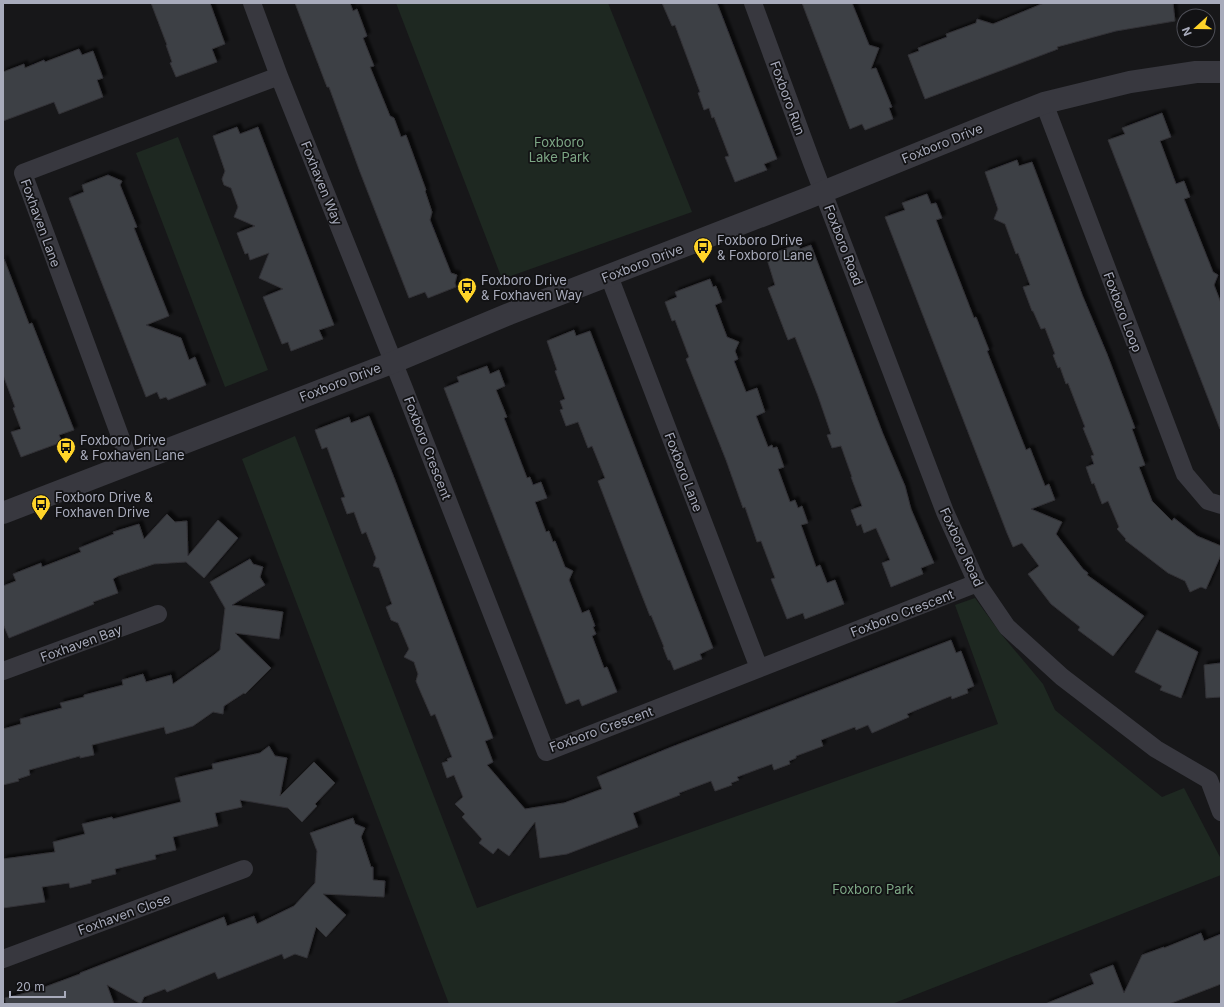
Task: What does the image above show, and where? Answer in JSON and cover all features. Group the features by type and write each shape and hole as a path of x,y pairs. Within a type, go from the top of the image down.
{"street":[{"name":"Foxhaven Way","path":"252,3 279,76 394,362"},
{"name":"Foxboro Run","path":"753,3 823,192"},
{"name":"Foxboro Drive","path":"3,513 394,362 509,314 823,192 1044,103 1130,82 1196,72 1221,72"},
{"name":"Foxhaven Lane","path":"130,463 23,173 279,76"},
{"name":"Foxboro Loop","path":"1044,103 1185,474 1208,501 1221,505"},
{"name":"Foxboro Road","path":"823,192 945,512 977,583 1007,627 1062,677 1156,749 1215,777 1221,812"},
{"name":"Foxboro Lane","path":"609,276 759,668"},
{"name":"Foxboro Crescent","path":"394,362 546,752 977,583"},
{"name":"Foxhaven Bay","path":"3,671 158,614"},
{"name":"Foxhaven Close","path":"3,959 244,869"}],"green space":[{"name":"Foxboro Lake Park","path":"396,3 608,3 692,212 502,279"},
{"path":"178,137 268,370 225,387 136,153"},
{"name":"Foxboro Park","path":"295,436 477,908 998,724 955,605 975,598 1001,634 1043,684 1055,710 1162,797 1184,788 1221,859 1221,875 892,1004 449,1004 242,459"}],"building":[{"path":"151,3 210,3 225,44 212,49 217,62 176,77 170,63 172,62 167,45"},
{"path":"295,3 350,3 353,11 357,9 367,36 363,38 374,66 370,67 390,116 394,118 401,137 406,135 426,190 425,191 432,212 430,220 451,273 457,275 455,283 456,287 428,298 425,292 409,298 329,87 327,87"},
{"path":"662,3 717,3 777,159 764,164 767,170 735,182 725,157 729,156 714,117 712,118 709,108 704,110 698,93 700,92 675,25 672,26"},
{"path":"802,3 852,3 869,45 879,48 871,69 876,68 892,107 889,108 893,119 865,130 862,124 850,129"},
{"path":"1044,3 1173,3 1175,21 1116,31 1057,47 1058,49 925,99 908,55 919,51 918,48 947,37 946,34 976,23 977,19 993,24"},
{"path":"79,49 82,55 93,51 103,78 97,80 103,97 59,114 54,102 3,121 3,72 24,64 25,68 44,60 45,62"},
{"path":"1162,113 1171,137 1160,141 1176,184 1184,181 1190,197 1184,199 1213,272 1218,275 1214,285 1221,303 1221,429 1108,140 1125,134 1122,128"},
{"path":"237,127 240,134 258,127 334,325 319,330 323,339 291,351 288,342 282,344 263,297 283,289 259,278 269,253 250,260 248,253 245,254 237,233 255,226 234,217 238,207 231,188 224,185 222,179 225,171 213,136"},
{"path":"1017,160 1019,166 1032,162 1135,428 1132,429 1145,465 1139,467 1152,501 1172,521 1174,518 1197,536 1221,546 1221,555 1206,589 1201,587 1190,592 1185,581 1168,573 1125,540 1126,539 1117,529 1119,527 1108,501 1102,504 1094,483 1092,484 1086,467 1094,464 1091,456 1094,455 1083,428 1085,427 1068,383 1066,384 1060,367 1058,368 1053,355 1055,354 1045,328 1041,329 1032,311 1023,287 1030,285 1018,253 1016,254 1005,224 994,219 998,209 985,172"},
{"path":"108,175 122,181 120,185 137,227 134,228 169,316 146,325 181,338 189,360 195,357 206,385 168,400 166,397 160,399 157,392 146,397 69,198 84,192 82,185"},
{"path":"927,194 931,204 936,203 942,218 936,220 974,318 976,317 989,350 987,351 1026,450 1030,448 1045,486 1049,484 1055,500 1031,509 1062,522 1056,534 1083,569 1088,573 1087,575 1144,616 1113,656 1078,630 1080,627 1051,604 1028,574 1039,566 1022,543 1013,547 1007,533 885,217 905,210 902,203"},
{"path":"798,244 800,249 811,245 883,434 905,486 911,509 934,563 921,568 923,574 891,587 882,563 890,560 876,528 864,533 861,524 857,526 851,510 862,506 841,446 832,448 827,435 831,434 795,337 788,340 768,288 775,285 766,256"},
{"path":"3,259 29,324 32,323 74,430 59,435 62,442 21,457 11,432 21,429 13,408 15,407 3,375"},
{"path":"710,279 713,287 716,286 722,302 715,305 727,337 739,342 735,351 738,359 734,361 746,392 757,388 765,412 756,416 768,447 772,445 773,448 777,447 784,467 778,469 790,502 795,500 798,508 802,506 808,523 801,525 816,567 820,565 827,583 835,580 844,604 805,619 803,613 787,619 771,579 775,578 761,541 757,542 745,507 743,508 726,460 686,359 689,357 675,320 672,321 665,302 677,297 675,292"},
{"path":"574,330 576,336 590,331 713,648 700,654 702,659 674,670 670,660 668,660 651,615 650,616 598,481 605,478 592,446 588,448 578,422 566,426 560,410 563,409 560,401 565,399 555,371 557,370 547,341"},
{"path":"487,366 490,374 499,370 505,386 496,390 507,417 504,418 527,478 530,477 533,485 541,482 547,498 535,502 546,532 549,531 553,542 555,541 565,567 573,571 569,580 582,613 589,610 595,626 593,627 596,634 592,636 604,668 607,667 617,692 582,706 579,699 566,704 444,388 459,382 457,377"},
{"path":"369,416 493,738 485,741 493,762 487,765 525,809 564,803 602,789 597,777 951,640 956,653 961,651 974,686 967,689 968,693 952,699 951,696 914,711 907,714 909,717 872,733 868,725 856,730 855,727 821,740 823,746 796,756 796,758 789,761 790,764 774,770 772,764 737,777 739,780 731,783 732,785 715,791 711,781 679,793 680,795 633,813 638,827 567,854 540,858 535,822 509,856 498,848 493,854 479,843 482,839 462,817 465,814 455,804 463,797 454,775 447,778 442,763 448,761 447,759 452,757 435,714 431,716 416,681 418,674 414,662 404,657 409,649 398,623 391,620 386,607 392,604 379,568 373,566 376,558 366,532 362,534 354,512 347,514 341,498 345,497 327,447 322,449 315,430 349,417 351,423"},
{"path":"167,514 175,522 187,521 188,556 218,520 238,538 204,578 186,562 154,564 113,579 118,593 93,602 94,604 9,638 3,624 3,586 16,581 13,574 41,563 42,567 81,552 79,548 114,534 113,532 139,524 144,539"},
{"path":"250,559 253,564 263,567 260,577 265,585 232,605 283,612 279,639 235,633 271,668 245,694 244,693 224,706 223,714 213,712 193,726 166,734 164,727 92,745 94,755 80,758 80,756 29,770 30,775 18,779 19,781 3,785 3,729 21,724 20,719 62,708 60,703 123,685 122,680 143,674 146,682 171,675 173,684 220,650 225,608 210,582"},
{"path":"1157,630 1198,652 1181,698 1160,690 1162,686 1135,672"},
{"path":"1221,663 1221,697 1206,698 1204,665"},
{"path":"269,746 275,756 287,758 280,796 314,762 335,783 315,804 317,806 302,822 288,808 240,800 242,807 215,813 218,826 173,837 176,850 155,855 156,859 115,869 116,874 91,880 91,883 70,888 69,883 42,887 45,902 3,908 3,859 55,852 53,842 85,834 82,824 112,817 113,819 181,802 175,778 213,769 212,764 260,753"},
{"path":"353,818 355,824 365,828 361,837 371,867 373,867 373,880 385,881 384,897 323,894 346,915 326,937 316,927 307,958 295,954 284,959 282,954 218,979 215,972 167,992 165,989 144,997 141,1004 107,985 114,1004 6,1004 5,998 42,989 224,917 227,926 254,916 257,924 294,906 315,883 317,851 310,833"},
{"path":"1201,933 1204,941 1221,934 1221,984 1169,1004 1045,1004 1094,984 1090,974 1113,965 1124,993 1142,955"}],"place":[{"name":"Foxboro Drive & Foxboro Lane","path":"703,264"},
{"name":"Foxboro Drive & Foxhaven Way","path":"467,304"},
{"name":"Foxboro Drive & Foxhaven Lane","path":"66,464"},
{"name":"Foxboro Drive & Foxhaven Drive","path":"41,521"}]}
